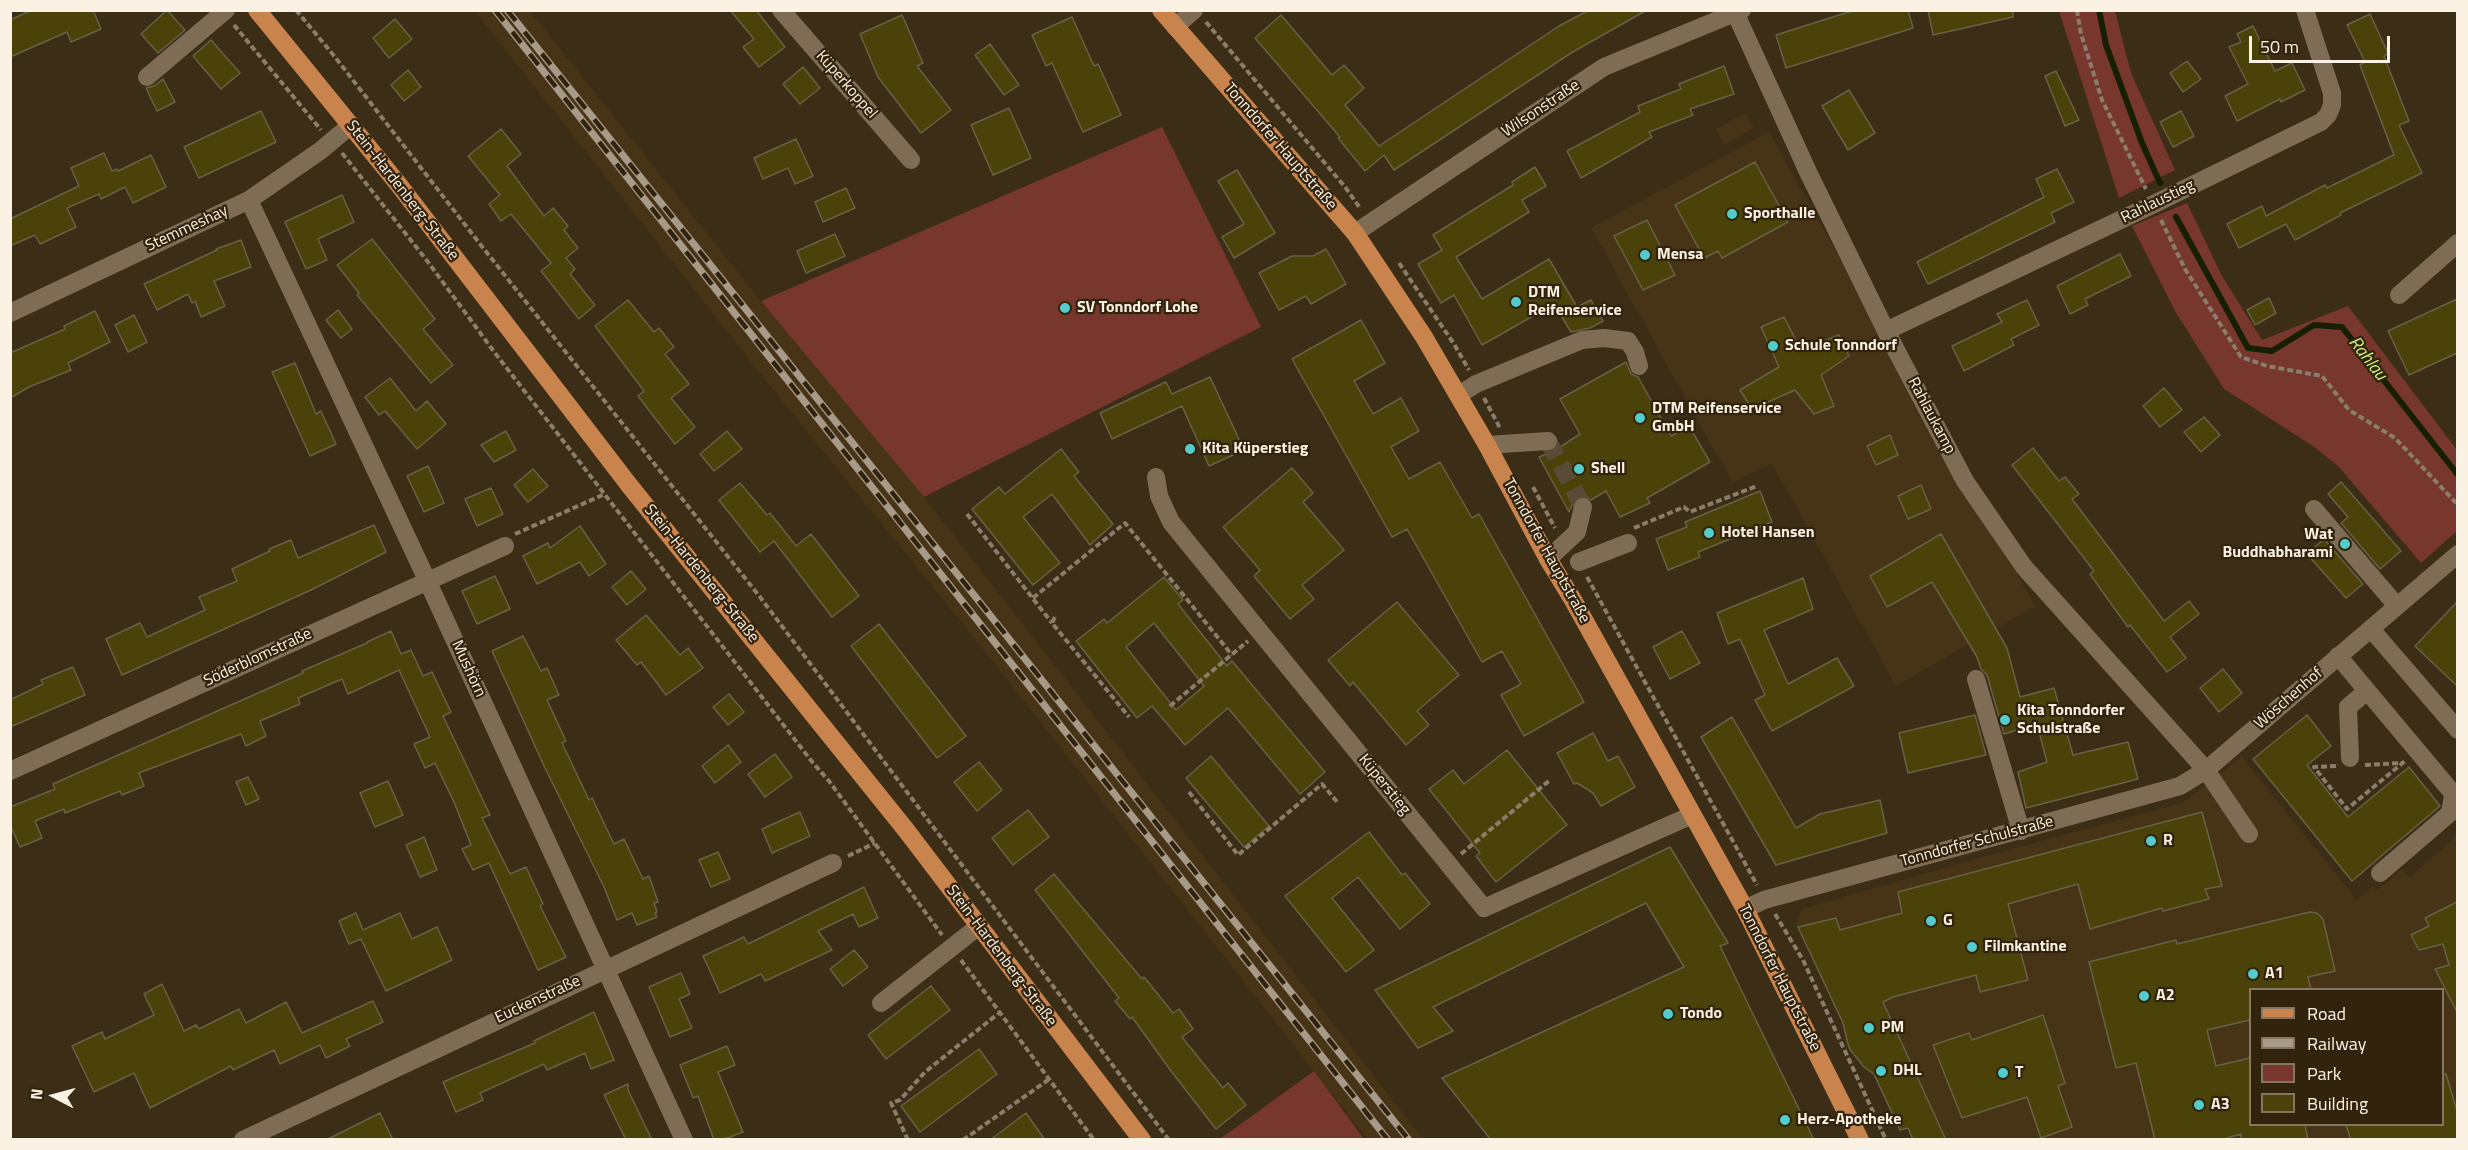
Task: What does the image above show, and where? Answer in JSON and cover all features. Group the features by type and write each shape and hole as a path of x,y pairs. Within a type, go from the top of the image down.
{"main road":[{"name":"Stein-Hardenberg-Straße","path":"257,10 351,125 629,485 906,830 1142,1140"},
{"name":"Tonndorfer Hauptstraße","path":"1161,10 1354,233 1459,395 1744,909 1860,1140"}],"street":[{"name":"Küperkoppel","path":"781,10 911,160"},
{"path":"1175,27 1194,10"},
{"name":"Rahlaustieg","path":"1886,331 2308,129 2328,115 2332,105 2332,93 2305,10"},
{"name":"Wilsonstraße","path":"1354,233 1604,67 1737,11"},
{"name":"Rahlaukamp","path":"1737,11 1809,174 1886,331 1965,481 2024,567 2206,770 2249,834"},
{"path":"147,77 225,12"},
{"name":"Stemmeshay","path":"10,313 249,200 351,125"},
{"name":"Mushörn","path":"249,200 427,580 684,1140"},
{"path":"2399,295 2457,243"},
{"path":"1459,395 1476,384 1582,340 1604,338 1628,341 1635,352 1639,366"},
{"path":"1487,445 1548,441"},
{"name":"Küperstieg","path":"1156,477 1159,496 1171,522 1484,908 1692,816"},
{"path":"1548,559 1577,531 1583,507"},
{"path":"2314,509 2397,606"},
{"path":"1579,562 1631,536"},
{"name":"Söderblomstraße","path":"10,771 505,546"},
{"name":"Wöschenhof","path":"2206,770 2457,554"},
{"path":"2371,629 2457,730"},
{"path":"2338,656 2451,791 2450,813 2380,873"},
{"path":"1976,679 2021,831"},
{"path":"2352,763 2348,707 2367,691"},
{"name":"Tonndorfer Schulstraße","path":"1744,909 1764,900 2180,786 2206,770"},
{"name":"Euckenstraße","path":"243,1140 833,863"},
{"path":"881,1003 979,926"}],"path":[{"path":"296,10 760,597 1169,1140"},
{"path":"2077,10 2081,34 2102,100 2185,269 2241,357 2267,366 2322,376 2349,410 2395,438 2457,505"},
{"path":"225,12 428,262 875,843 1094,1140"},
{"path":"1631,536 1684,507 1690,512 1757,486"},
{"path":"505,546 509,536 605,494"},
{"path":"967,514 1129,717"},
{"path":"1033,598 1125,523 1232,655"},
{"path":"1052,623 1055,617"},
{"path":"1170,706 1260,632"},
{"path":"2403,763 2352,763 2313,767 2347,808 2418,751"},
{"path":"1449,864 1551,780"},
{"path":"1189,792 1238,855 1322,784 1339,804"},
{"path":"833,863 875,843"},
{"path":"908,1140 891,1103 900,1100 925,1072 999,1013"},
{"path":"963,1140 1048,1080"}],"shaded area":[{"path":"475,11 530,11 761,301 924,497 1423,1139 1367,1139 991,659 759,372"},
{"path":"1746,113 1754,128 1724,145 1716,129"},
{"name":"Schule Tonndorf","path":"1769,132 2035,606 1896,686 1772,464 1732,482 1591,228"},
{"path":"2242,757 2357,900 2373,886 2377,891 2402,869 2410,877 2457,835 2457,1139 1913,1139 1908,1128 1900,1130 1796,923 1802,909 2182,803"}],"green space":[{"path":"2059,11 2115,11 2131,73 2175,170 2119,198"},
{"name":"SV Tonndorf Lohe","path":"1162,127 1261,327 924,497 761,301"},
{"path":"2187,203 2222,276 2262,340 2348,306 2457,450 2457,531 2421,563 2338,466 2313,446 2224,389 2175,311 2132,226"},
{"path":"1314,1071 1364,1139 1220,1139"}],"building":[{"path":"32,10 93,10 101,29 71,42 67,32 10,57 10,20"},
{"path":"167,10 185,30 158,53 141,34"},
{"path":"730,10 756,10 785,47 759,67 743,47 754,39"},
{"path":"1589,10 1647,10 1571,53 1394,170 1384,155 1365,171 1338,138 1340,137 1255,38 1281,15 1332,75 1344,65 1364,88 1345,105 1379,146 1559,26"},
{"path":"1855,10 1908,10 1913,28 1786,68 1776,35"},
{"path":"1928,10 2013,10 2013,17 1933,35"},
{"path":"2370,14 2388,53 2384,56 2409,121 2399,125 2422,173 2340,213 2341,215 2295,240 2286,224 2239,248 2227,224 2262,206 2266,216 2325,185 2327,188 2394,155 2360,65 2365,62 2347,25"},
{"path":"902,15 923,63 917,66 951,110 921,133 878,77 860,34"},
{"path":"1072,17 1094,66 1098,64 1121,115 1083,132 1052,63 1046,66 1032,35"},
{"path":"395,19 412,39 389,58 373,38"},
{"path":"2253,26 2275,71 2292,63 2305,90 2281,102 2280,99 2237,121 2225,96 2248,84 2229,47 2241,42 2237,34"},
{"path":"211,40 240,73 221,89 193,56"},
{"path":"990,44 1019,85 1004,95 975,55"},
{"path":"2187,61 2201,79 2183,92 2170,73"},
{"path":"1724,66 1734,94 1690,109 1693,115 1649,132 1652,137 1581,178 1567,151 1640,112 1638,106 1681,89 1679,84"},
{"path":"803,67 820,88 800,104 783,84"},
{"path":"408,70 421,87 404,101 391,85"},
{"path":"2056,71 2079,120 2065,126 2045,76"},
{"path":"163,79 175,102 157,111 146,88 154,86"},
{"path":"1849,90 1875,133 1848,150 1822,106"},
{"path":"1009,108 1031,158 993,175 971,125"},
{"path":"261,111 276,142 199,178 184,147"},
{"path":"2181,111 2194,136 2173,147 2160,122"},
{"path":"501,129 521,154 507,166 544,216 553,208 568,226 564,230 578,248 566,258 575,269 570,274 595,305 579,319 541,271 551,263 511,214 501,221 489,204 500,195 468,156"},
{"path":"796,139 813,176 795,184 788,168 763,179 754,158"},
{"path":"104,153 112,171 117,169 118,171 151,155 166,187 133,203 125,187 101,199 99,194 67,208 76,227 40,244 35,235 10,246 10,219 79,186 71,168"},
{"name":"Sporthalle","path":"1755,162 1788,222 1722,258 1718,251 1704,258 1675,205"},
{"path":"1535,167 1546,186 1522,200 1529,212 1456,257 1482,299 1549,259 1577,307 1591,300 1603,321 1590,328 1571,332 1554,304 1482,345 1454,295 1441,303 1418,264 1442,250 1433,235 1513,185 1512,182"},
{"path":"2057,169 2074,202 2051,213 2055,222 1928,284 1917,262 2044,197 2036,179"},
{"path":"1237,170 1275,233 1234,258 1222,237 1244,224 1218,181"},
{"path":"846,188 855,208 823,222 815,202"},
{"path":"342,195 354,222 318,239 327,260 306,269 285,222"},
{"name":"Mensa","path":"1647,220 1675,275 1643,290 1614,236"},
{"path":"835,234 845,256 806,273 797,251"},
{"path":"372,239 435,319 423,329 453,365 431,383 357,295 359,293 337,265"},
{"path":"241,240 251,267 214,281 225,306 201,317 195,301 192,303 188,294 157,310 144,284 216,249"},
{"path":"1326,249 1346,284 1311,304 1306,296 1279,310 1259,273 1292,256 1313,256"},
{"path":"2120,254 2131,276 2085,299 2088,305 2070,314 2057,286"},
{"path":"2269,298 2276,313 2255,325 2247,310"},
{"path":"2457,299 2457,353 2409,375 2388,331"},
{"path":"628,300 654,332 659,328 674,347 665,354 689,384 671,398 695,427 675,444 638,396 644,391 595,326"},
{"path":"2027,300 2039,325 2011,339 2014,345 1964,371 1952,346 2002,322 1997,314"},
{"path":"338,310 352,329 341,338 326,320"},
{"path":"95,311 110,342 68,363 71,370 29,387 10,398 10,353 65,329 64,326"},
{"path":"134,315 147,342 128,352 115,325"},
{"path":"1784,317 1801,350 1839,335 1849,356 1821,375 1834,406 1814,414 1795,390 1752,409 1740,390 1779,367 1761,327"},
{"path":"1361,320 1385,363 1354,381 1373,414 1401,398 1419,431 1391,447 1409,479 1440,462 1472,518 1479,514 1584,702 1524,736 1501,695 1521,684 1502,651 1482,662 1407,529 1392,537 1292,359"},
{"path":"1626,362 1631,374 1638,377 1671,436 1689,426 1710,462 1647,498 1650,503 1620,517 1606,491 1591,500 1586,496 1579,496 1574,500 1569,512 1539,457 1554,451 1580,434 1560,399"},
{"path":"295,363 316,414 321,411 336,444 310,456 272,372"},
{"path":"1210,377 1244,450 1209,466 1182,406 1112,439 1100,413 1166,382 1172,394"},
{"path":"390,378 416,411 427,401 446,424 417,449 385,411 379,415 365,397"},
{"path":"2164,388 2182,410 2160,427 2143,406"},
{"path":"2204,417 2220,435 2201,452 2184,432"},
{"path":"506,431 516,450 494,462 481,445"},
{"path":"727,431 742,449 714,471 700,454"},
{"path":"1890,435 1898,455 1876,465 1867,446"},
{"path":"2033,448 2059,481 2065,477 2079,494 2072,499 2164,621 2189,601 2199,614 2170,637 2186,658 2167,672 2130,625 2128,627 2090,574 2094,571 2012,465"},
{"path":"1061,449 1079,472 1074,476 1113,524 1090,545 1052,494 1023,517 1060,563 1033,585 972,509 999,487 1005,494"},
{"path":"428,466 444,503 424,512 407,476"},
{"path":"1292,468 1313,493 1303,502 1344,550 1302,585 1314,599 1290,619 1254,576 1260,570 1223,527"},
{"path":"533,469 548,486 528,502 514,485"},
{"path":"2341,482 2401,551 2380,569 2341,523 2348,517 2328,494"},
{"path":"740,483 767,515 770,513 796,546 811,534 859,596 832,617 774,541 760,552 719,500"},
{"path":"1921,485 1931,509 1908,519 1898,496"},
{"path":"491,488 503,514 477,526 465,499"},
{"name":"Hotel Hansen","path":"1760,491 1772,522 1698,552 1700,557 1668,570 1656,539 1687,527 1685,522"},
{"path":"374,525 386,552 311,590 122,675 106,639 140,623 147,637 205,610 199,597 237,581 232,569 270,551 269,549 291,540 298,558"},
{"path":"580,526 606,564 589,576 580,562 537,584 523,556 548,543 550,548"},
{"path":"1941,534 2007,648 2020,697 2054,688 2073,755 2128,742 2138,779 2026,808 2018,772 2047,762 2037,724 2004,734 1987,675 1981,669 1977,657 1932,582 1887,607 1870,576"},
{"path":"2324,539 2363,584 2346,598 2307,554"},
{"path":"631,571 646,589 627,605 612,587"},
{"path":"495,576 510,609 477,624 462,591"},
{"path":"1164,577 1183,600 1178,604 1227,666 1232,661 1325,772 1300,794 1228,708 1185,745 1152,706 1137,718 1076,641 1104,619 1107,623","holes":["1154,623 1204,686 1176,710 1126,647"]},
{"path":"1803,578 1813,609 1764,630 1788,684 1837,658 1854,686 1772,731 1755,700 1765,695 1740,639 1728,644 1717,613"},
{"path":"1397,602 1459,675 1417,711 1429,725 1406,745 1353,682 1350,686 1328,660"},
{"path":"2457,602 2457,686 2415,646"},
{"path":"646,615 680,655 688,648 703,668 666,695 641,662 637,665 616,640"},
{"path":"879,624 966,736 937,758 851,646"},
{"path":"391,631 401,654 411,650 423,676 432,672 451,712 443,716 490,815 482,818 510,874 526,867 543,904 540,906 566,957 538,970 489,863 473,870 462,849 471,845 454,802 435,763 425,768 414,744 430,737 399,670 348,694 342,679 298,698 300,704 260,721 266,736 246,746 241,734 139,773 144,786 122,795 120,791 65,813 64,809 35,821 42,838 20,847 10,825 10,807 55,789 53,784 303,673 302,671"},
{"path":"1682,631 1700,663 1670,679 1653,647"},
{"path":"523,636 541,671 547,668 559,695 547,700 566,741 562,743 589,800 592,798 614,844 624,839 643,879 649,876 658,902 654,903 657,917 637,925 632,913 617,920 604,887 544,766 492,651"},
{"path":"73,667 85,695 10,727 10,700 43,684 41,680"},
{"path":"2223,669 2242,693 2219,712 2200,688"},
{"path":"729,694 744,712 728,725 713,707"},
{"path":"1975,715 1986,755 1908,773 1899,733"},
{"path":"2307,715 2331,746 2307,765 2348,817 2409,767 2440,806 2352,881 2253,759"},
{"path":"1732,717 1796,828 1820,814 1880,800 1887,833 1776,865 1701,737"},
{"path":"1593,733 1608,761 1618,756 1635,787 1601,806 1593,793 1577,783 1574,784 1557,753"},
{"path":"728,745 741,762 715,783 702,766"},
{"path":"1507,750 1567,825 1496,882 1476,856 1480,853 1429,789 1453,770 1464,784"},
{"path":"775,754 792,777 765,797 748,774"},
{"path":"1211,756 1269,826 1244,847 1186,778"},
{"path":"979,762 1002,790 977,811 954,782"},
{"path":"248,777 259,799 246,805 236,782"},
{"path":"388,781 403,815 375,827 360,793"},
{"path":"1028,810 1049,837 1013,865 992,838"},
{"path":"800,812 810,836 772,853 762,829"},
{"path":"2202,812 2222,886 2205,889 2209,899 2163,911 2162,908 2090,929 2078,884 2008,904 2028,980 1980,992 1976,975 1893,997 1883,1002 1946,1140 1913,1140 1908,1128 1900,1130 1874,1074 1864,1067 1849,1048 1843,1023 1798,927 1836,918 1840,930 1902,913 1898,892"},
{"path":"1369,832 1402,875 1405,873 1430,904 1400,929 1358,877 1332,898 1374,950 1346,972 1285,896"},
{"path":"424,837 437,870 420,877 406,845"},
{"name":"Tondo","path":"1670,847 1728,943 1720,946 1814,1140 1491,1140 1442,1078 1684,967 1646,903 1433,1007 1453,1031 1418,1048 1375,990"},
{"path":"718,852 730,879 711,887 699,860"},
{"path":"1054,874 1173,1013 1179,1009 1193,1029 1182,1037 1223,1088 1228,1083 1246,1105 1216,1129 1132,1017 1130,1019 1115,1001 1119,998 1035,890"},
{"path":"864,887 878,918 859,927 853,914 818,931 832,950 765,981 761,974 720,993 703,956 744,937 748,944"},
{"path":"2457,902 2457,1012 2435,969 2449,965 2443,944 2419,950 2411,935 2429,926 2425,918"},
{"path":"2310,912 2317,913 2323,919 2335,971 2308,977 2311,988 2249,988 2249,1020 2207,1030 2216,1066 2249,1058 2249,1126 2305,1126 2308,1140 2241,1140 2241,1134 2220,1140 2155,1140 2136,1063 2116,1068 2089,962 2176,940 2177,944"},
{"path":"356,913 363,930 400,913 412,939 437,927 452,960 386,991 361,939 349,944 339,921"},
{"path":"854,950 868,967 843,986 830,969"},
{"path":"681,973 690,994 679,999 692,1028 670,1037 649,987"},
{"path":"162,984 184,1031 196,1025 199,1029 239,1009 246,1023 286,1002 302,1033 373,1001 383,1022 346,1039 350,1046 326,1058 320,1045 280,1064 274,1050 233,1070 231,1066 150,1108 134,1073 94,1092 72,1046 102,1032 105,1039 154,1015 144,994"},
{"path":"931,986 950,1010 886,1059 868,1035"},
{"path":"594,1012 614,1060 591,1069 585,1053 547,1070 544,1064 480,1093 483,1100 456,1112 443,1082 535,1043 534,1041"},
{"name":"T","path":"2043,1015 2065,1083 2058,1086 2072,1127 2041,1138 2027,1097 1962,1118 1933,1045 1969,1033 1972,1040"},
{"path":"727,1046 735,1065 718,1072 743,1132 722,1140 714,1140 698,1096 693,1098 680,1065"},
{"path":"979,1049 997,1074 920,1132 901,1106"},
{"path":"2444,1074 2446,1074 2457,1111 2457,1140 2351,1140 2346,1126 2444,1126"},
{"path":"628,1084 628,1090 652,1140 626,1140 604,1095"},
{"path":"380,1113 393,1140 326,1140"},
{"path":"1026,1113 1045,1140 990,1140"}],"waterway":[{"name":"Rahlau","path":"2099,10 2106,45 2142,143 2160,183"},
{"name":"Rahlau","path":"2176,217 2248,348 2272,351 2314,325 2342,327 2458,475"}],"tunnel":[{"path":"1548,441 1583,507"}],"railway":[{"path":"495,10 1388,1140"},
{"path":"507,10 1409,1140"}],"place":[{"name":"Sporthalle","path":"1732,214"},
{"name":"Mensa","path":"1645,255"},
{"name":"DTM Reifenservice","path":"1516,302"},
{"name":"SV Tonndorf Lohe","path":"1065,308"},
{"name":"Schule Tonndorf","path":"1773,346"},
{"name":"DTM Reifenservice GmbH","path":"1640,418"},
{"name":"Kita Küperstieg","path":"1190,449"},
{"name":"Shell","path":"1579,469"},
{"name":"Hotel Hansen","path":"1709,533"},
{"name":"Wat Buddhabharami","path":"2345,544"},
{"name":"Kita Tonndorfer Schulstraße","path":"2005,720"},
{"name":"R","path":"2151,841"},
{"name":"G","path":"1931,921"},
{"name":"Filmkantine","path":"1972,947"},
{"name":"A1","path":"2253,974"},
{"name":"A2","path":"2144,996"},
{"name":"Tondo","path":"1668,1014"},
{"name":"PM","path":"1869,1028"},
{"name":"DHL","path":"1881,1071"},
{"name":"T","path":"2003,1073"},
{"name":"A3","path":"2199,1105"},
{"name":"Herz-Apotheke","path":"1785,1120"}]}
